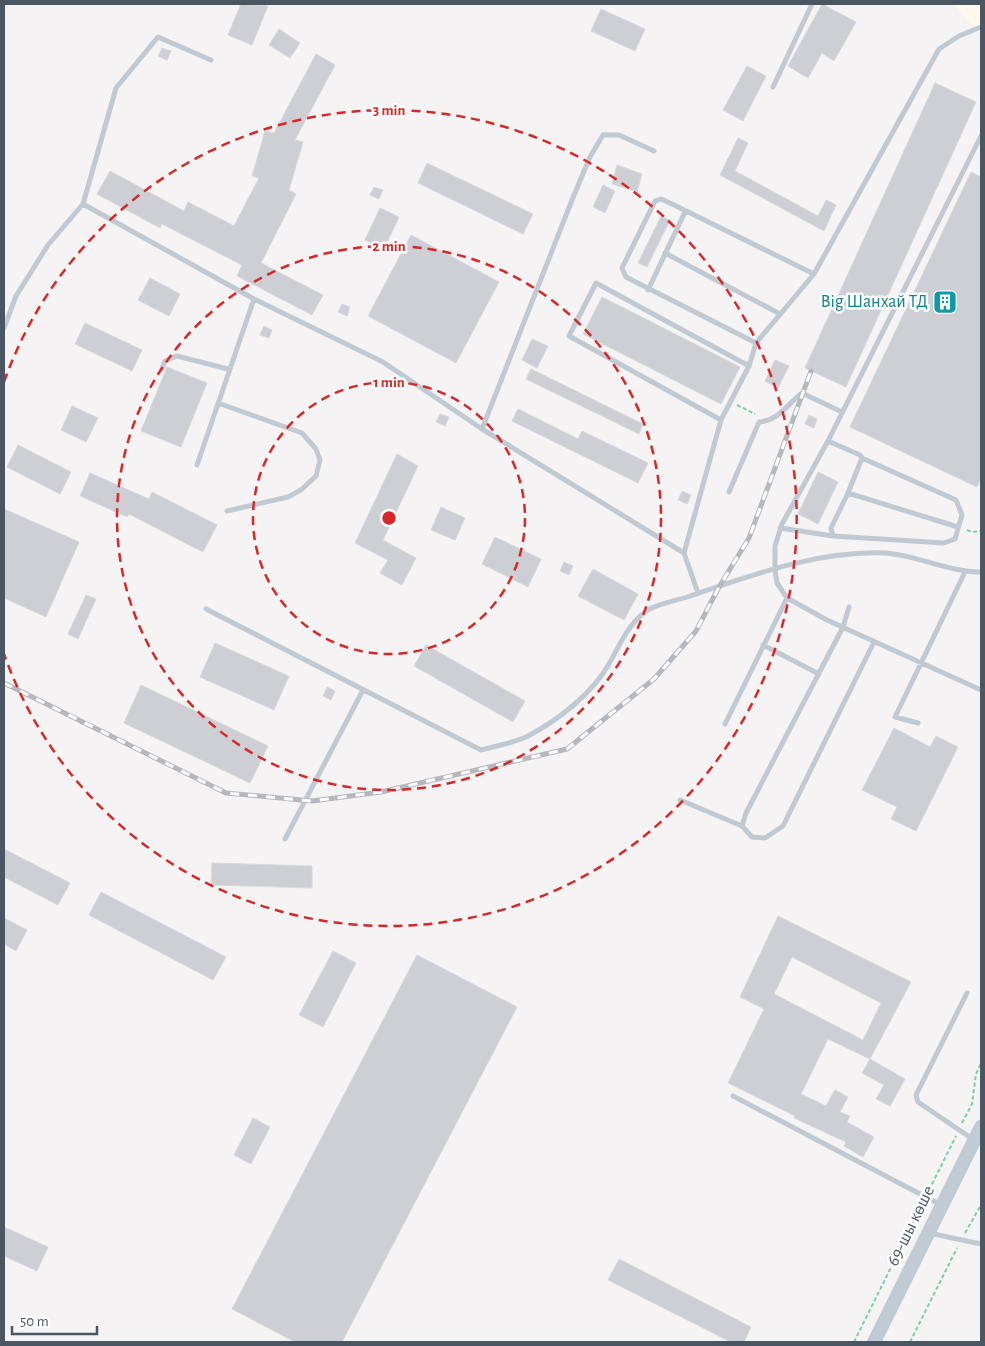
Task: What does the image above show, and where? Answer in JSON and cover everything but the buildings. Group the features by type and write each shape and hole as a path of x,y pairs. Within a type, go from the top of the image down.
{"main road":[{"name":"69-шы көше","path":"874,1342 981,1127"}],"lane":[{"path":"773,87 812,4"},
{"path":"698,593 684,553 721,420 749,366 756,343 814,274 939,49 959,36 981,27"},
{"path":"4,328 16,296 48,245 83,204 116,88 158,37 211,60"},
{"path":"482,429 572,200 590,157 603,135 619,135 654,151"},
{"path":"981,136 828,441 780,528 775,546 775,570 778,583 787,598 874,642 981,690"},
{"path":"756,343 648,290 623,273 622,268 650,208 658,199 814,274"},
{"path":"83,204 254,299 384,362 482,429 684,553"},
{"path":"648,290 685,212"},
{"path":"665,254 780,314"},
{"path":"721,420 569,336 572,328 596,283 749,366"},
{"path":"196,465 254,299"},
{"path":"162,369 165,361 176,356 228,369"},
{"path":"729,492 759,422 770,421 782,414 792,400 802,393 842,412"},
{"path":"218,403 302,433 316,449 320,460 316,476 301,490 288,497 227,511"},
{"path":"780,528 833,536 944,543 954,539 962,514 956,500 828,441"},
{"path":"833,536 831,528 862,458"},
{"path":"848,493 958,527"},
{"path":"206,609 481,750 527,736 558,716 590,690 608,665 625,632 646,610 775,570 819,559 853,554 887,553 965,572 981,572"},
{"path":"918,724 895,717 965,572"},
{"path":"725,724 787,598"},
{"path":"742,826 746,813 843,627 850,607"},
{"path":"680,800 742,826 752,837 761,839 775,833 783,826 874,642"},
{"path":"763,645 819,674"},
{"path":"285,839 307,801 363,690"},
{"path":"968,993 916,1095 918,1102 975,1140"},
{"path":"733,1096 942,1205"},
{"path":"928,1232 981,1244"}],"path":[{"path":"731,402 755,413 759,422"},
{"path":"958,527 972,532 981,531"},
{"path":"910,1342 961,1240 981,1205"}],"shaded area":[{"path":"953,4 981,4 981,34"}],"railway":[{"path":"4,683 226,793 312,801 381,792 567,749 654,679 696,631 719,587 749,538 811,371"}],"place":[{"name":"Big Шанхай ТД","path":"945,302"}]}
